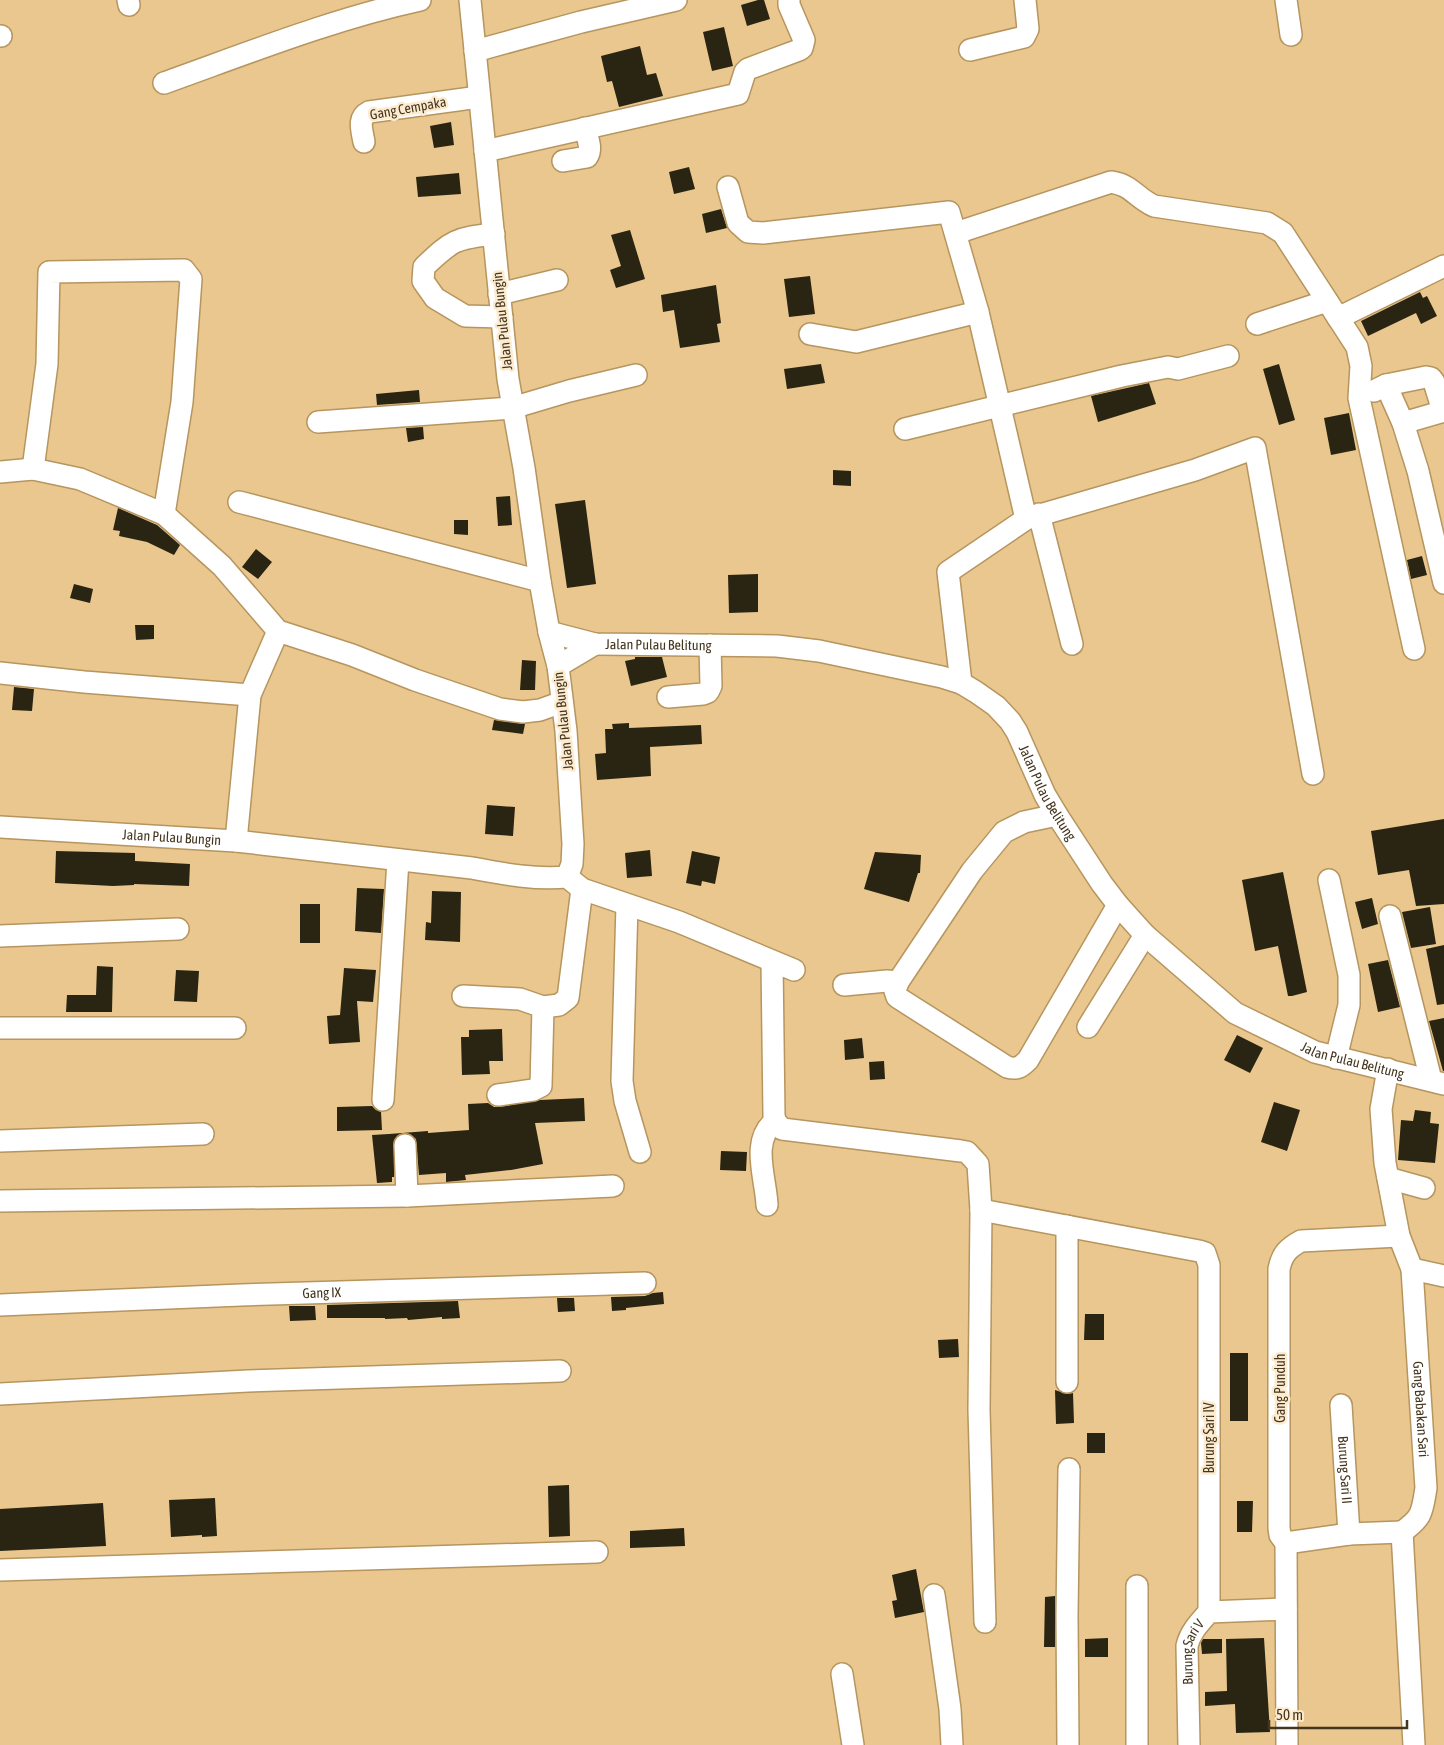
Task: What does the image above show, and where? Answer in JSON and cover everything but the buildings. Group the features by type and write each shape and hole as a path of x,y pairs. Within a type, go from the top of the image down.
{"street":[{"path":"164,83 358,16 420,0"},
{"name":"Jalan Pulau Bungin","path":"0,827 236,841 472,868 574,883 566,731 558,666 549,632 524,468 512,408 470,0"},
{"path":"475,51 581,22 676,0"},
{"path":"485,151 738,94 745,72 748,69 802,48 804,40 789,5 789,0"},
{"path":"970,50 1024,37 1028,26 1025,0"},
{"path":"1286,0 1291,35"},
{"name":"Gang Cempaka","path":"364,142 361,119 368,112 479,97"},
{"path":"563,161 587,157 589,154 590,150 585,128"},
{"path":"956,233 1110,182 1126,186 1154,206 1267,223 1283,233 1357,347 1360,358 1359,398 1414,648"},
{"path":"728,187 738,223 748,232 772,232 948,212 956,233 978,312 999,405 1072,644"},
{"path":"494,234 464,237 445,246 424,267 423,281 435,298 466,316 502,317"},
{"path":"1257,324 1332,310 1444,266"},
{"path":"33,469 47,364 49,272 184,270 190,279 182,402 164,514"},
{"path":"499,294 557,280"},
{"path":"810,334 856,342 978,312"},
{"path":"905,429 1122,376 1168,366 1178,369 1228,356"},
{"path":"318,422 512,408 569,391 636,375"},
{"path":"1359,398 1386,385 1426,377 1431,378 1444,411 1404,423"},
{"path":"1386,385 1404,423 1418,471 1444,583"},
{"path":"961,683 948,572 1032,516 1195,470 1255,448 1313,774"},
{"path":"0,472 33,469 80,479 164,514 222,566 278,630 500,709 522,712 563,706"},
{"path":"239,502 540,581"},
{"path":"236,841 250,695 278,630"},
{"name":"Jalan Pulau Belitung","path":"549,632 595,644 711,662 777,646 819,651 942,677 961,683 996,706 1010,721 1057,816 1118,905 1144,934 1236,1013 1307,1048 1386,1077 1437,1082"},
{"name":"Jalan Pulau Belitung","path":"558,666 595,644"},
{"path":"668,697 708,692 711,686 711,662"},
{"path":"0,673 84,682 250,695"},
{"path":"1057,816 1024,822 1004,832 972,871 898,982 895,991 897,997 1007,1066 1014,1069 1020,1068 1028,1060 1118,905"},
{"path":"383,1100 398,860"},
{"path":"1329,880 1349,975 1349,1005 1336,1058"},
{"path":"463,996 520,999 543,1007 559,1005 568,998 574,883 627,905 679,922 794,970"},
{"path":"627,905 622,1081 625,1101 640,1152"},
{"path":"1390,916 1437,1082"},
{"path":"0,936 178,929"},
{"path":"1088,1027 1144,934"},
{"path":"772,962 774,1115 775,1121 782,1129 967,1152 978,1164 982,1210 979,1410 985,1622"},
{"path":"844,985 887,981 898,982"},
{"path":"498,1095 533,1090 541,1086 543,1007"},
{"path":"0,1028 235,1028"},
{"name":"Gang Babakan Sari","path":"1386,1077 1381,1109 1385,1163 1399,1236 1412,1270 1426,1488 1422,1509 1416,1521 1402,1532"},
{"path":"767,1205 761,1147 768,1127 775,1121"},
{"path":"0,1141 203,1134"},
{"path":"405,1145 407,1196"},
{"path":"1388,1178 1424,1188"},
{"path":"0,1201 407,1196 613,1186"},
{"path":"982,1210 1067,1226 1067,1382"},
{"name":"Burung Sari IV","path":"1067,1226 1205,1253 1209,1265 1209,1612"},
{"name":"Gang Punduh","path":"1287,1745 1286,1543 1280,1535 1279,1528 1279,1269 1281,1259 1291,1246 1301,1241 1399,1236"},
{"path":"1412,1270 1444,1276"},
{"name":"Gang IX","path":"0,1305 242,1295 645,1283"},
{"path":"0,1394 248,1381 560,1371"},
{"name":"Burung Sari II","path":"1341,1405 1349,1534"},
{"path":"1068,1745 1067,1616 1070,1469"},
{"path":"1286,1543 1349,1534 1402,1532 1414,1745"},
{"path":"0,1570 597,1552"},
{"path":"1137,1586 1137,1745"},
{"path":"934,1595 950,1709 952,1745"},
{"name":"Burung Sari V","path":"1189,1745 1187,1646 1192,1633 1209,1612 1286,1609"},
{"path":"842,1674 853,1745"}]}
